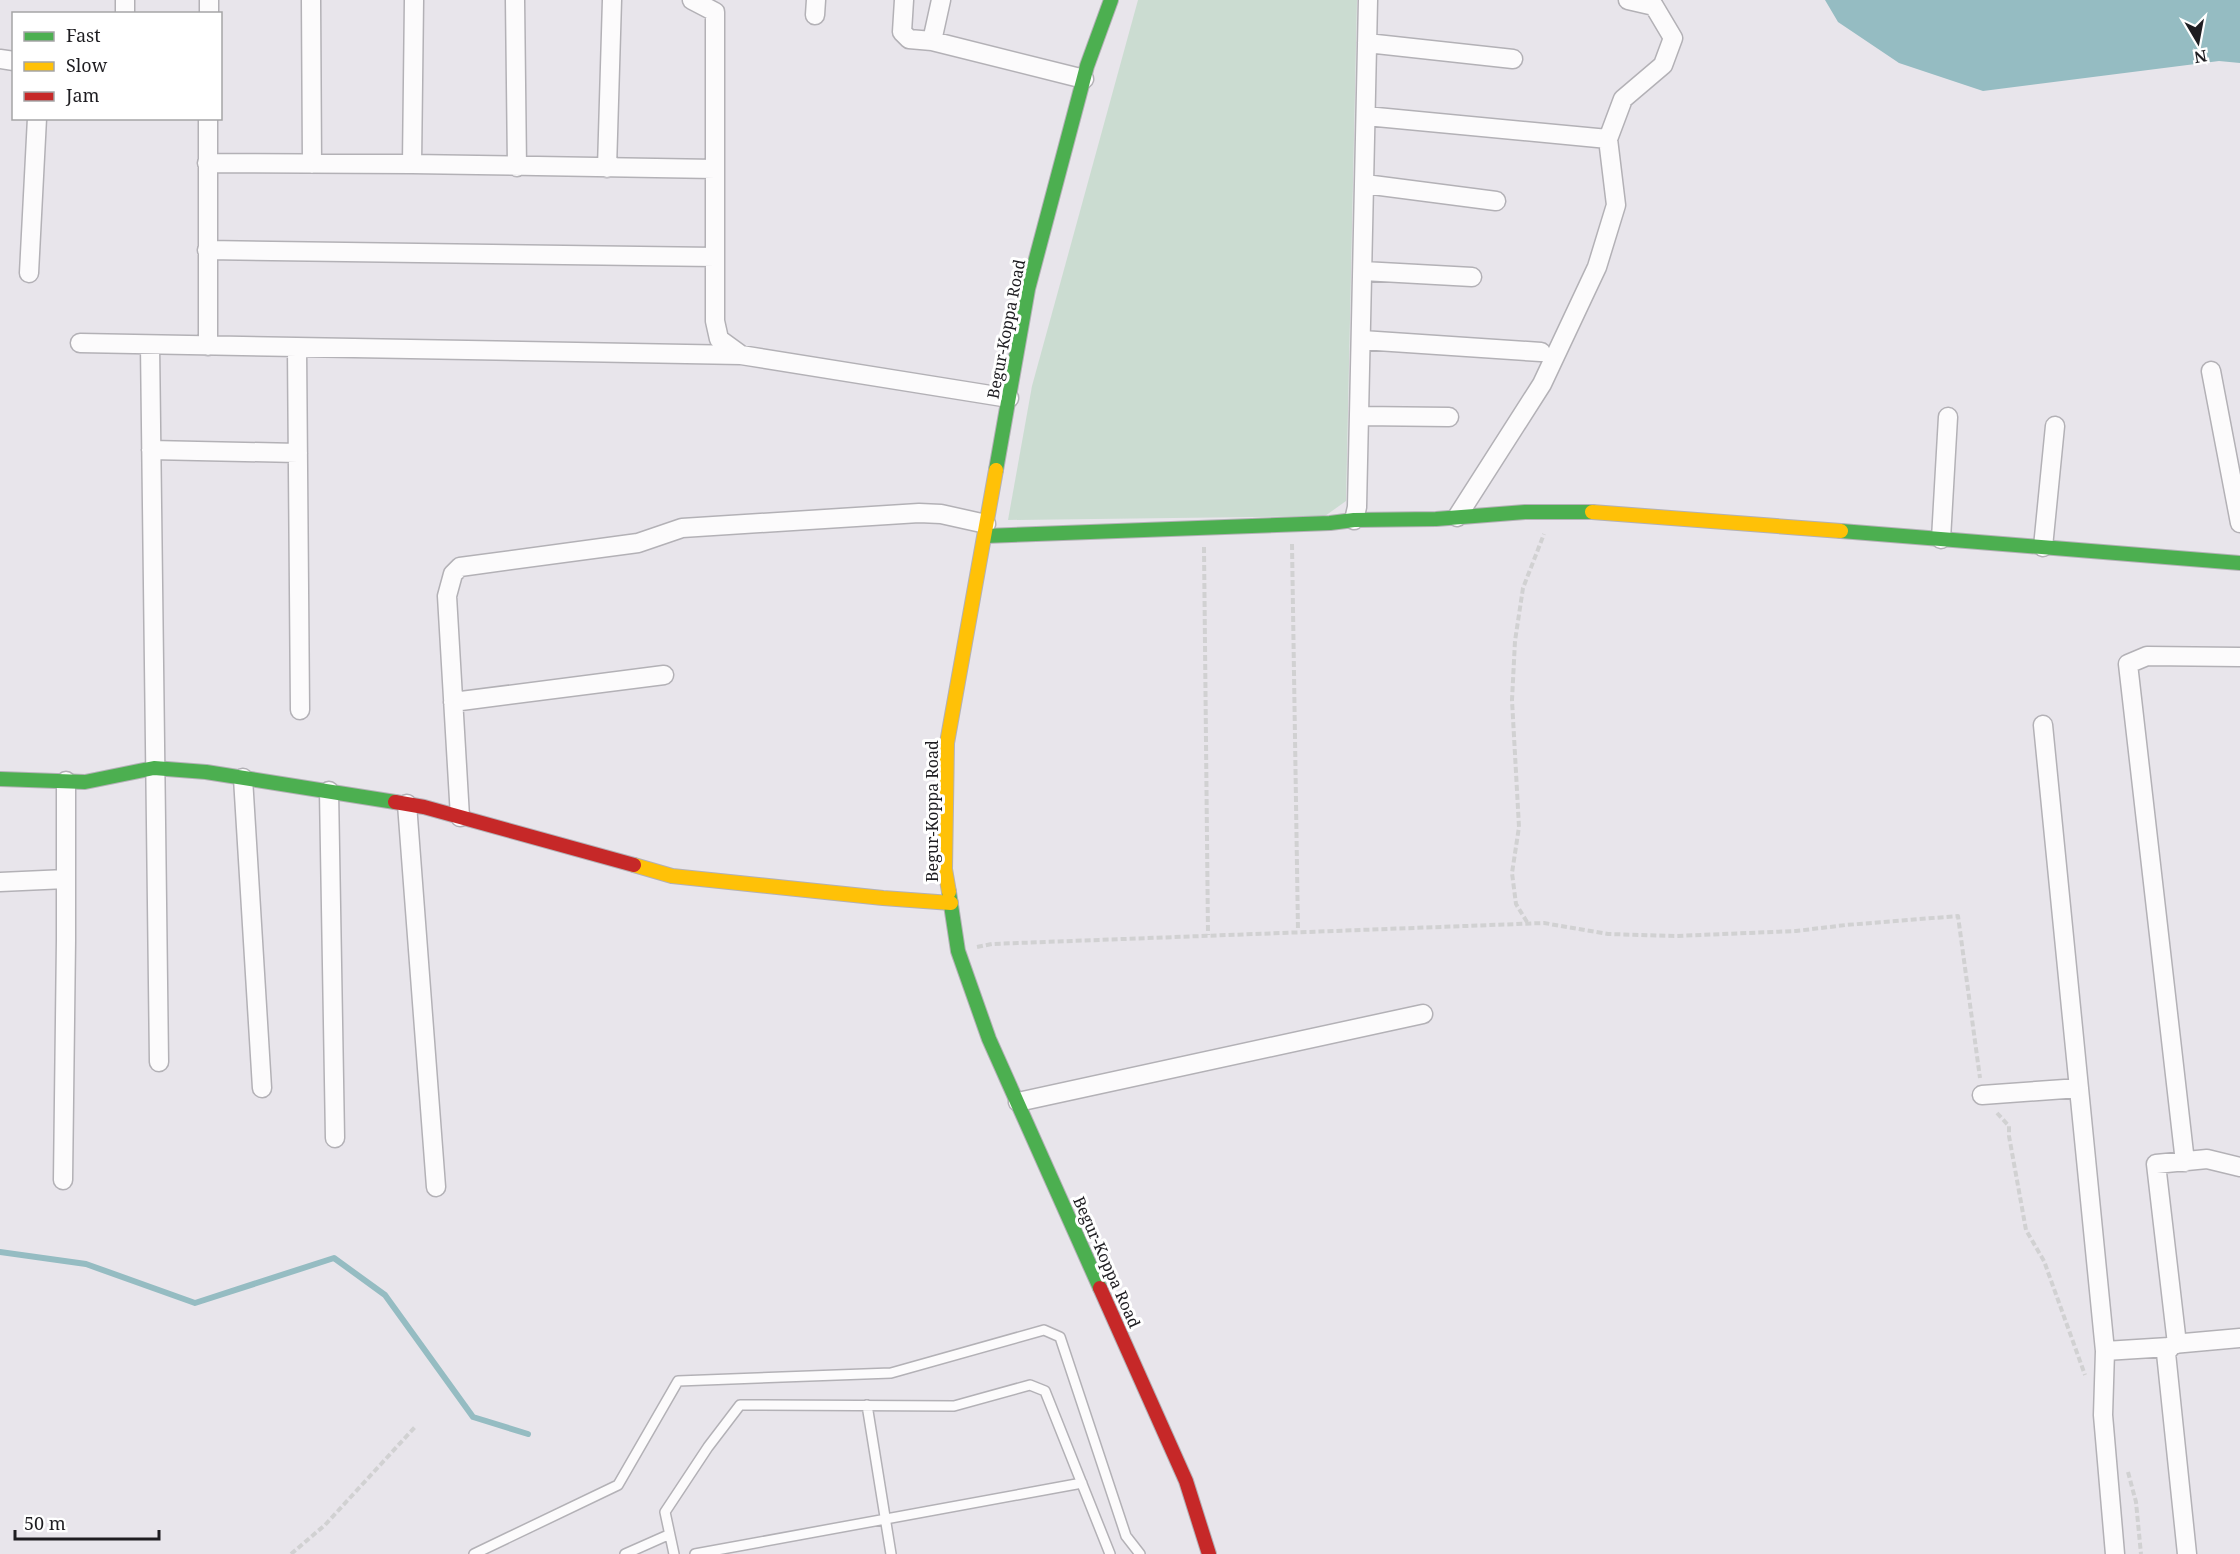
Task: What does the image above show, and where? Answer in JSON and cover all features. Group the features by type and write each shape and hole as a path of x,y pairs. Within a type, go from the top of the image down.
{"street":[{"path":"311,0 312,164"},
{"path":"412,164 414,0"},
{"path":"515,0 517,167"},
{"path":"608,168 612,0"},
{"path":"692,0 715,12 715,321 719,339 741,354"},
{"path":"904,0 902,32 909,39 932,41 1084,79"},
{"path":"932,41 941,0"},
{"name":"Begur-Koppa Road","path":"1111,0 1084,79 1028,289 947,743 945,869 958,951 989,1039 1186,1481 1209,1554"},
{"path":"1353,520 1357,507 1360,416 1368,0"},
{"path":"1457,517 1542,384 1597,267 1616,205 1608,139 1623,99 1663,65 1673,38 1654,6 1628,0"},
{"path":"1367,43 1513,59"},
{"path":"1366,116 1608,139"},
{"path":"29,273 37,120"},
{"path":"208,120 208,346"},
{"path":"207,163 412,164 715,170"},
{"path":"1365,184 1496,201"},
{"path":"207,250 715,257"},
{"path":"1363,271 1472,277"},
{"path":"1362,340 1541,352"},
{"path":"80,344 741,354 1009,399"},
{"path":"150,345 159,1062"},
{"path":"297,348 300,710"},
{"path":"2211,371 2240,522"},
{"path":"1360,416 1449,417"},
{"path":"1941,539 1948,417"},
{"path":"2043,547 2055,426"},
{"path":"151,450 298,453"},
{"path":"460,817 447,596 453,574 460,567 638,543 682,528 919,513 941,514 986,530 1204,528 1353,520 1607,512 2240,563"},
{"path":"2184,1162 2128,664 2147,656 2240,657"},
{"path":"453,702 664,675"},
{"path":"2043,725 2105,1351 2103,1415 2115,1554"},
{"path":"0,779 84,782 154,768 206,772 407,804 672,876 951,903"},
{"path":"243,778 262,1088"},
{"path":"63,1180 66,781"},
{"path":"329,791 335,1138"},
{"path":"407,804 436,1187"},
{"path":"0,882 66,879"},
{"path":"1018,1102 1423,1014"},
{"path":"1982,1095 2079,1088"},
{"path":"2173,1346 2156,1164 2207,1159 2240,1167"},
{"path":"2105,1351 2240,1338"},
{"path":"2173,1346 2166,1353 2187,1554"}],"lane":[{"path":"474,1554 618,1485 678,1380 891,1373 1044,1330 1060,1337 1126,1536 1140,1554"},
{"path":"674,1554 665,1512 708,1447 740,1405 954,1406 1030,1385 1045,1390 1110,1554"},
{"path":"867,1405 891,1554"},
{"path":"695,1554 1082,1483"},
{"path":"625,1554 668,1534"}],"path":[{"path":"1527,923 1516,904 1512,873 1519,827 1512,700 1515,641 1523,588 1537,548 1555,512"},
{"path":"1291,525 1298,931"},
{"path":"1204,528 1208,934"},
{"path":"958,951 992,944 1527,923 1544,923 1625,936 1796,932 1846,925 1958,916 1982,1095 2009,1126 2022,1218 2050,1277 2087,1379"},
{"path":"291,1554 325,1525 415,1427"},
{"path":"2125,1467 2136,1502 2141,1554"}],"green space":[{"path":"1138,0 1357,0 1346,501 1325,516 1008,520 1032,386"}],"water":[{"path":"1825,0 2240,0 2240,63 2219,61 1983,91 1899,63 1838,22"}],"waterway":[{"path":"0,1252 86,1264 195,1303 334,1258 385,1295 473,1417 528,1434"}],"traffic: fast":[{"path":"996,470 1028,289 1087,66 1111,0"},
{"path":"985,536 1330,523 1354,520 1436,519 1525,512 1592,512"},
{"path":"1841,531 2240,563"},
{"path":"0,779 85,782 154,768 206,772 395,802"},
{"path":"949,892 958,951 989,1039 1100,1288"}],"traffic: slow":[{"path":"949,892 945,869 947,743 996,470"},
{"path":"1592,512 1841,531"},
{"path":"634,865 672,876 951,903"}],"traffic: jam":[{"path":"395,802 424,807 634,865"},
{"path":"1100,1288 1186,1481 1209,1554"}]}
